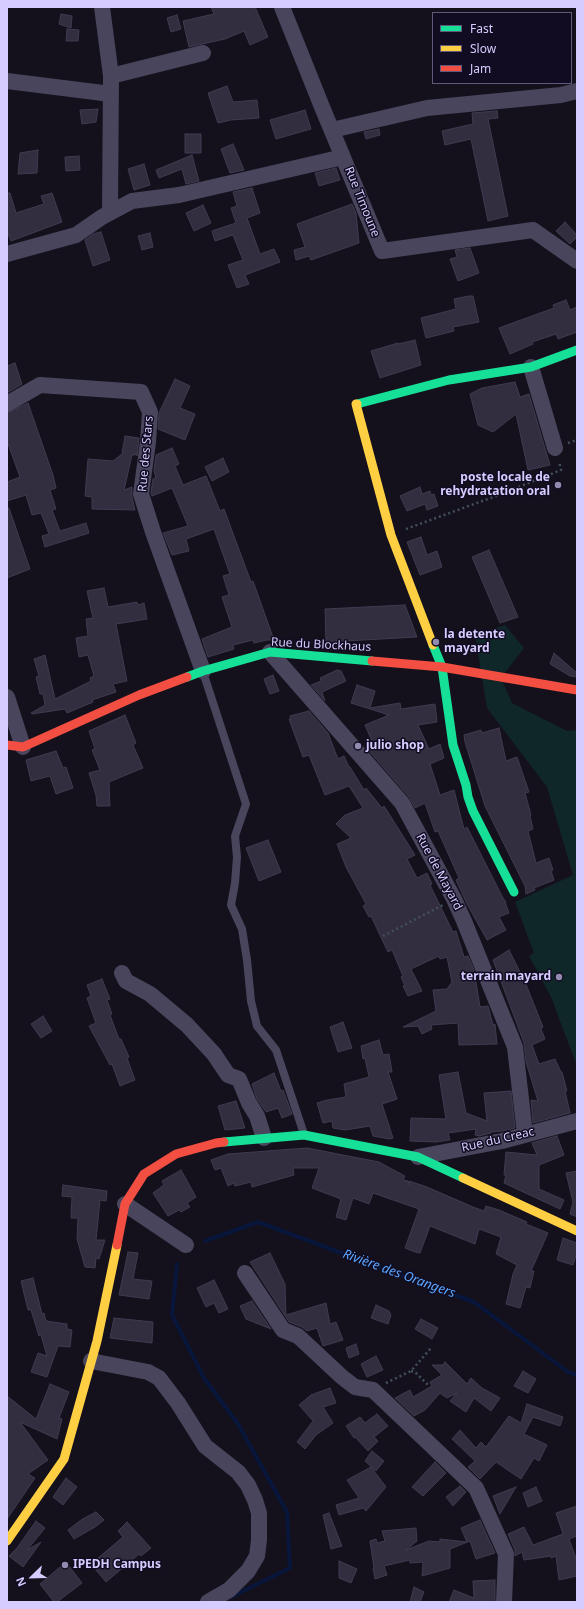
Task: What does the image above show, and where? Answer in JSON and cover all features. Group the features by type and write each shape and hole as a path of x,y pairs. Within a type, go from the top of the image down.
{"street":[{"path":"102,7 111,76 110,212"},
{"name":"Rue Timoune","path":"282,7 382,251 533,230 577,261"},
{"path":"111,76 204,53"},
{"path":"7,81 111,94"},
{"path":"332,130 427,108 561,95 577,91"},
{"path":"7,254 76,235 110,212 132,201 179,195 343,157"},
{"path":"514,892 473,811 468,797 466,785 453,745 442,667 391,535 356,404 449,380 531,367 577,350"},
{"path":"531,367 556,448"},
{"name":"Rue des Stars","path":"7,404 40,385 141,392 150,412 148,442 141,494 153,532 203,671"},
{"name":"Rue du Blockhaus","path":"23,747 139,694 203,671 270,652 442,667 577,690"},
{"name":"Rue de Mayard","path":"270,652 402,803 454,899 515,1047 525,1134"},
{"path":"7,697 23,747 7,745"},
{"path":"122,973 126,981 150,994 188,1025 214,1054 228,1075 239,1079 257,1116 264,1138"},
{"name":"Rue du Creac","path":"418,1158 502,1141 577,1121"},
{"path":"7,1539 64,1459 97,1341 125,1204 144,1174 176,1154 216,1143 304,1135 418,1158 577,1232"},
{"path":"125,1204 186,1245"},
{"path":"245,1273 283,1330 298,1336 342,1377 355,1387 373,1390 476,1488 506,1554 504,1602"},
{"path":"91,1361 148,1372 159,1378 178,1403 205,1446 214,1455 238,1472 248,1484 259,1514 259,1540 257,1556 248,1571 229,1590 208,1602"}],"lane":[{"path":"203,671 246,804 235,836 237,857 235,883 231,905 242,929 251,1001 256,1026 276,1050 304,1135"}],"path":[{"path":"391,535 561,470 556,448 577,440"},
{"path":"383,936 454,899"},
{"path":"373,1390 411,1371 431,1348"},
{"path":"411,1371 415,1372 428,1385"}],"green space":[{"path":"505,625 524,648 501,678 512,703 567,731 577,730 577,1066 551,997 529,956 534,953 515,902 573,875 547,787 487,708 475,635"}],"building":[{"path":"211,7 255,7 268,37 250,45 244,31 225,39 189,47 183,21 214,14"},
{"path":"61,14 72,16 71,28 59,24"},
{"path":"177,15 181,29 171,32 167,18"},
{"path":"67,29 79,30 78,41 66,41"},
{"path":"227,86 233,102 257,100 259,118 231,120 218,123 208,93"},
{"path":"98,109 96,122 82,124 80,110"},
{"path":"305,110 311,129 276,139 270,120"},
{"path":"497,111 498,118 488,119 508,216 488,221 471,139 445,145 442,131 473,124 472,113"},
{"path":"379,129 380,135 366,139 364,132"},
{"path":"185,134 201,134 201,153 185,153"},
{"path":"233,144 244,170 230,173 221,149"},
{"path":"38,150 37,173 18,174 20,153"},
{"path":"192,155 199,181 186,184 182,169 159,178 156,170"},
{"path":"79,156 80,170 66,171 65,157"},
{"path":"144,164 150,185 134,190 128,169"},
{"path":"336,168 340,180 319,186 315,173"},
{"path":"252,188 260,213 247,218 260,254 274,249 280,262 245,275 249,284 237,288 228,265 243,260 233,235 215,241 212,231 236,223 231,208 237,206 233,192"},
{"path":"7,193 10,193 16,213 44,204 41,196 52,193 62,222 11,241 7,231"},
{"path":"352,204 356,213 359,243 311,260 309,256 296,260 294,250 305,247 297,224"},
{"path":"203,205 211,223 194,231 186,213"},
{"path":"565,222 577,235 577,237 570,244 556,231"},
{"path":"101,232 110,260 93,266 85,240 93,234"},
{"path":"150,233 153,247 142,250 138,236"},
{"path":"470,248 479,273 458,281 450,259 457,257 455,250"},
{"path":"473,296 479,322 453,327 454,331 426,338 421,318 456,309 454,299"},
{"path":"566,300 570,310 577,307 577,332 558,339 556,334 532,342 533,344 510,354 499,328 554,308 553,305"},
{"path":"415,340 421,365 380,378 371,351 398,343"},
{"path":"15,363 22,384 7,393 7,366"},
{"path":"175,379 190,386 180,408 195,414 185,440 158,429 159,413"},
{"path":"515,382 520,397 529,394 550,465 528,470 516,414 493,432 478,425 470,394 482,388"},
{"path":"28,403 53,475 56,488 50,490 56,509 52,510 60,531 86,523 89,533 45,547 42,536 49,534 41,513 32,515 26,495 7,501 7,482 20,477 7,441 7,413"},
{"path":"125,436 139,438 137,456 135,453 135,455 132,455 124,490 132,487 132,497 135,510 92,509 92,497 85,496 88,459 113,461 122,454"},
{"path":"172,448 179,464 175,466 183,485 206,476 220,511 224,509 251,582 253,581 274,640 254,643 253,640 233,645 234,649 208,657 202,639 232,627 222,597 229,595 223,576 230,574 214,529 186,539 189,551 172,555 163,533 188,526 172,488 152,496 151,492 153,479 156,478 154,471 156,455"},
{"path":"223,458 229,472 212,481 205,467"},
{"path":"420,487 422,494 430,491 431,495 434,494 438,506 427,510 425,504 407,511 400,496"},
{"path":"7,508 9,508 30,569 7,578"},
{"path":"421,537 427,555 437,551 442,567 420,575 407,542"},
{"path":"489,550 518,617 500,623 472,557"},
{"path":"104,588 108,607 137,602 138,605 144,603 147,619 116,624 127,681 113,684 116,692 92,700 93,702 67,713 65,709 32,714 31,713 45,705 43,694 40,694 36,677 39,676 34,659 45,655 55,699 91,681 90,678 94,676 88,655 79,657 76,638 88,636 86,619 93,618 87,591"},
{"path":"405,605 417,637 326,642 325,609"},
{"path":"554,653 577,673 577,677 570,676 550,664"},
{"path":"337,670 341,671 346,681 322,692 325,701 311,685 321,681 320,678"},
{"path":"273,675 279,691 270,694 264,679"},
{"path":"357,685 375,691 370,708 400,703 401,709 435,704 437,722 418,725 429,749 440,744 444,758 430,764 440,795 454,790 464,829 467,827 506,902 509,913 499,917 506,930 487,940 467,904 456,880 459,878 438,831 435,832 425,803 415,808 409,797 369,751 374,746 365,725 389,715 351,703"},
{"path":"309,711 328,733 338,759 344,756 349,767 364,790 366,788 382,808 384,806 415,855 407,859 417,878 427,873 432,884 430,885 453,932 456,931 464,957 468,956 474,970 480,1007 488,1006 493,1025 495,1024 497,1044 459,1045 458,1023 431,1025 432,1029 422,1034 418,1026 403,1027 436,1011 433,990 447,989 452,982 447,957 440,959 439,956 411,969 422,991 408,996 403,986 405,986 401,977 403,976 392,950 388,952 371,916 369,917 363,906 366,904 346,867 337,844 351,838 336,824 345,815 363,808 349,786 325,795 309,755 303,757 289,719 291,719 290,716"},
{"path":"125,715 136,743 133,745 143,768 109,782 110,806 97,806 96,795 89,773 100,770 92,750 95,749 89,731"},
{"path":"499,728 506,761 517,757 529,792 525,793 533,829 528,831 536,863 549,858 553,870 551,871 554,880 534,888 535,890 526,894 525,886 485,806 465,742 464,735 481,730 482,733"},
{"path":"56,751 63,768 66,767 73,788 56,794 50,776 31,781 26,760"},
{"path":"268,840 281,872 259,881 246,848"},
{"path":"509,950 525,982 543,1027 541,1029 545,1039 532,1045 539,1064 555,1059 562,1072 567,1091 565,1091 570,1113 533,1123 531,1100 538,1101 526,1062 524,1043 493,960"},
{"path":"102,979 110,999 107,1000 112,1014 110,1015 119,1039 121,1039 129,1057 127,1058 135,1080 120,1086 112,1064 110,1065 89,1026 96,1023 87,998 91,996 87,985"},
{"path":"43,1016 52,1031 41,1038 31,1024"},
{"path":"343,1022 352,1048 338,1052 330,1027"},
{"path":"379,1040 383,1055 389,1054 392,1072 388,1072 397,1099 382,1104 393,1138 390,1139 373,1136 370,1126 345,1130 333,1128 332,1121 323,1123 317,1103 346,1097 344,1084 369,1077 365,1058 363,1059 361,1046"},
{"path":"458,1072 466,1113 487,1121 484,1093 511,1091 515,1128 491,1132 479,1136 475,1135 476,1129 448,1133 450,1140 436,1142 410,1141 411,1118 446,1119 439,1075"},
{"path":"274,1073 281,1091 283,1090 292,1114 282,1118 278,1108 266,1112 257,1099 252,1084"},
{"path":"236,1101 245,1128 225,1130 218,1106"},
{"path":"557,1136 564,1155 539,1165 539,1189 564,1200 560,1209 504,1183 506,1175 504,1175 506,1152 537,1155 532,1143"},
{"path":"307,1148 379,1162 405,1176 403,1180 408,1181 409,1185 409,1181 427,1187 484,1211 486,1206 499,1210 527,1222 526,1224 548,1233 531,1271 534,1271 530,1288 526,1287 520,1308 506,1304 513,1274 517,1265 496,1254 501,1237 479,1229 475,1244 430,1226 420,1253 415,1252 405,1248 419,1209 373,1193 369,1204 353,1198 346,1220 336,1217 341,1199 312,1188 319,1168 293,1168 294,1175 252,1187 251,1182 235,1186 234,1183 228,1186 221,1168 215,1170 211,1160 228,1154"},
{"path":"181,1170 196,1197 187,1203 190,1207 181,1212 179,1210 168,1216 153,1193 164,1185 162,1181"},
{"path":"577,1171 577,1217 570,1214 573,1202 566,1173"},
{"path":"63,1185 107,1191 106,1201 100,1200 96,1240 105,1240 99,1259 96,1258 95,1268 85,1267 77,1239 78,1218 71,1218 72,1197 62,1196"},
{"path":"563,1238 577,1243 577,1252 573,1265 557,1260"},
{"path":"128,1252 138,1253 133,1279 152,1281 149,1299 119,1295"},
{"path":"270,1253 285,1284 286,1315 326,1303 330,1324 336,1322 343,1340 323,1346 317,1328 307,1331 302,1327 289,1322 250,1262"},
{"path":"33,1278 42,1314 44,1313 46,1321 67,1324 67,1329 72,1330 70,1347 58,1346 47,1377 31,1372 38,1353 47,1356 41,1335 39,1336 31,1310 28,1310 21,1281"},
{"path":"214,1280 228,1309 219,1313 214,1303 206,1307 197,1288"},
{"path":"252,1301 271,1329 246,1319 240,1306"},
{"path":"376,1305 389,1311 391,1315 388,1324 371,1318"},
{"path":"114,1318 153,1322 152,1343 110,1338"},
{"path":"421,1319 438,1328 432,1339 415,1329"},
{"path":"356,1344 359,1354 349,1358 346,1348"},
{"path":"376,1356 383,1370 367,1377 361,1364"},
{"path":"445,1362 467,1384 471,1378 482,1388 500,1398 491,1411 474,1398 466,1412 450,1401 457,1393 447,1398 440,1393 425,1410 414,1416 395,1398 410,1390 413,1397 432,1386 430,1382 442,1375 432,1365 443,1365"},
{"path":"523,1371 536,1379 528,1393 514,1386"},
{"path":"50,1384 69,1392 59,1418 62,1419 57,1439 20,1422 48,1460 28,1474 35,1478 7,1519 7,1396 36,1419"},
{"path":"330,1388 336,1403 323,1407 333,1423 316,1435 305,1449 297,1442 313,1421 299,1405 311,1395"},
{"path":"527,1404 563,1417 560,1426 533,1417 524,1434 547,1445 539,1461 534,1458 521,1479 496,1462 480,1479 468,1467 475,1461 452,1439 460,1430 476,1448 481,1442 486,1447 509,1416 521,1423"},
{"path":"377,1414 388,1426 374,1437 378,1441 368,1451 355,1437 354,1438 346,1426 360,1417 365,1423"},
{"path":"372,1451 384,1461 376,1471 365,1461"},
{"path":"435,1462 446,1473 423,1496 412,1487"},
{"path":"371,1467 386,1487 366,1511 363,1508 339,1515 336,1505 359,1498 347,1480"},
{"path":"66,1478 77,1487 63,1505 53,1497"},
{"path":"460,1486 466,1492 453,1506 446,1497"},
{"path":"516,1487 500,1514 493,1496"},
{"path":"536,1487 542,1501 528,1507 523,1493"},
{"path":"577,1506 577,1536 569,1539 577,1561 577,1576 559,1580 556,1556 551,1558 551,1556 524,1560 522,1552 515,1556 515,1550 508,1534 524,1527 533,1545 563,1534 556,1513"},
{"path":"96,1512 104,1520 74,1539 68,1530 81,1520"},
{"path":"329,1513 342,1546 331,1549 323,1515"},
{"path":"480,1520 495,1553 476,1559 470,1541 450,1549 450,1568 422,1576 423,1562 410,1563 410,1560 384,1566 387,1575 375,1579 370,1541 376,1539 377,1543 385,1541 382,1531 416,1528 417,1541 406,1550 429,1541 440,1542 440,1539 467,1542 461,1528"},
{"path":"36,1521 45,1528 27,1550 41,1542 23,1567 9,1556 17,1548"},
{"path":"127,1522 151,1548 141,1556 139,1554 106,1582 91,1564 123,1537 118,1531"},
{"path":"339,1561 357,1569 351,1583 339,1578"},
{"path":"66,1562 82,1583 57,1602 54,1602 40,1584"},
{"path":"495,1580 495,1602 449,1602 454,1590 474,1598 473,1581"},
{"path":"414,1587 424,1592 420,1602 410,1602"}],"waterway":[{"name":"Rivière des Orangers","path":"205,1241 258,1222 474,1302 568,1372 577,1375"},
{"name":"Rivière des Orangers","path":"177,1264 172,1315 204,1378 238,1424 287,1512 290,1568 231,1597"}],"traffic: fast":[{"path":"357,404 449,380 531,367 577,350"},
{"path":"433,645 442,667 453,745 466,785 468,797 473,811 514,892"},
{"path":"187,677 270,652 372,661"},
{"path":"224,1142 304,1135 418,1157 463,1178"}],"traffic: slow":[{"path":"357,404 391,535 433,645"},
{"path":"463,1178 577,1231"},
{"path":"7,1541 64,1459 97,1341 117,1245"}],"traffic: jam":[{"path":"372,661 442,667 577,690"},
{"path":"7,745 23,747 139,695 187,677"},
{"path":"117,1245 125,1204 144,1174 176,1154 224,1142"}],"place":[{"name":"poste locale de rehydratation oral","path":"558,485"},
{"name":"la detente mayard","path":"436,642"},
{"name":"julio shop","path":"358,746"},
{"name":"terrain mayard","path":"559,977"},
{"name":"IPEDH Campus","path":"65,1565"}]}
